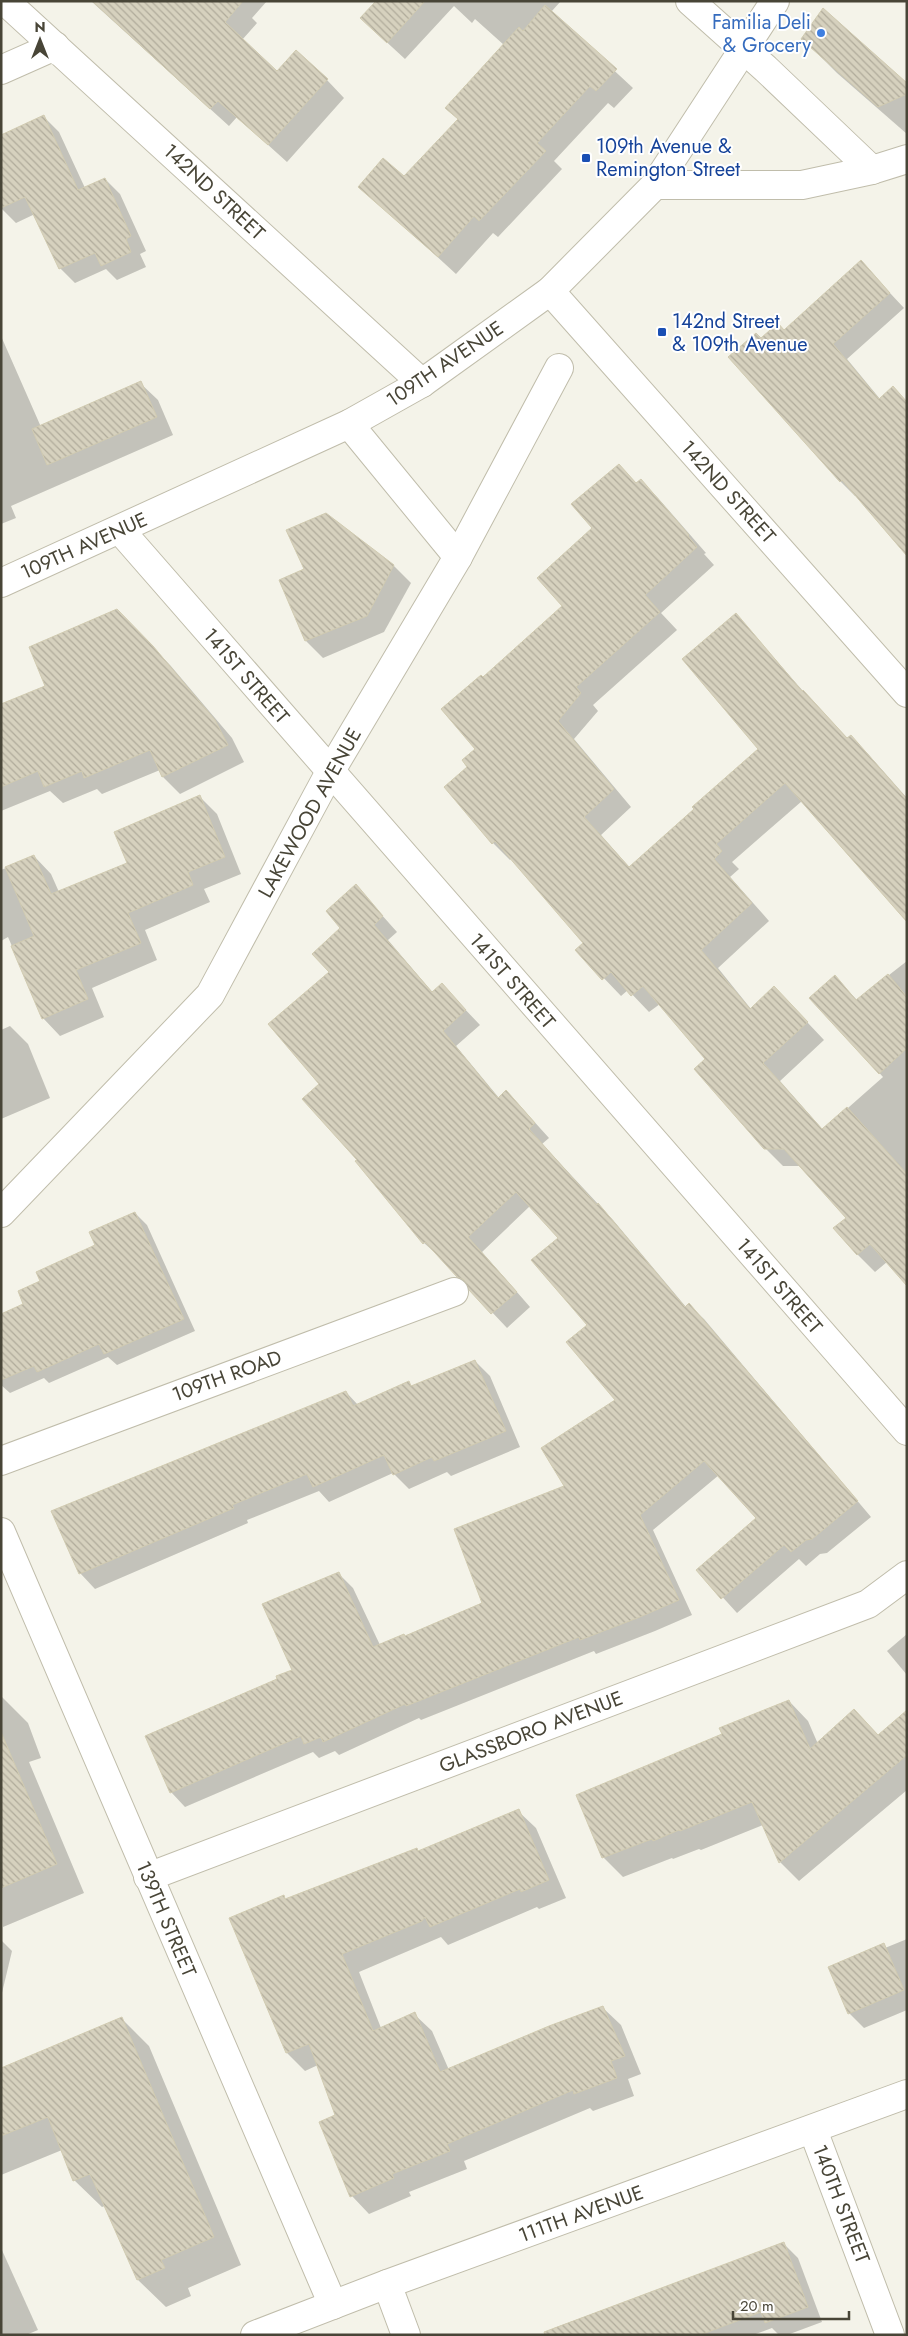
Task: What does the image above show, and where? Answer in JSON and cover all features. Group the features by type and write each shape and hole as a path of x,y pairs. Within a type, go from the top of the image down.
{"street":[{"name":"142ND STREET","path":"6,1 422,383"},
{"path":"690,1 744,48 872,170"},
{"path":"655,185 775,1"},
{"path":"1,70 55,46"},
{"path":"655,185 802,185 872,170 907,159"},
{"name":"109TH AVENUE","path":"1,583 348,424 422,383 550,291 655,185"},
{"name":"142ND STREET","path":"550,291 907,693"},
{"name":"LAKEWOOD AVENUE","path":"1,1213 210,995 330,772 458,557 559,368"},
{"path":"348,424 458,557"},
{"name":"141ST STREET","path":"120,530 907,1431"},
{"name":"109TH ROAD","path":"1,1461 454,1292"},
{"name":"139TH STREET","path":"1,1532 333,2304"},
{"name":"GLASSBORO AVENUE","path":"148,1877 868,1604 907,1575"},
{"name":"111TH AVENUE","path":"255,2335 387,2284 813,2130 907,2094"},
{"name":"140TH STREET","path":"813,2130 890,2335"},
{"path":"387,2284 406,2335"}],"building":[{"path":"92,1 243,1 225,22 277,71 296,50 328,79 268,145 218,101 210,109"},
{"path":"376,1 425,1 387,43 360,18"},
{"path":"545,5 617,69 596,91 590,86 537,143 546,151 479,221 474,216 438,257 358,187 383,158 404,176 458,119 445,108 519,27 523,31"},
{"path":"823,8 907,83 907,94 878,107 801,39"},
{"path":"44,115 78,190 105,178 131,236 126,239 131,252 101,266 95,253 59,269 25,197 1,208 1,135"},
{"path":"861,260 890,293 833,344 879,399 893,386 907,402 907,556 842,480 840,482 728,357 756,333 761,338 778,323 784,330"},
{"path":"141,381 157,417 47,465 32,429"},
{"path":"619,464 636,483 641,479 697,547 645,595 660,612 576,687 581,693 558,721 614,789 584,817 629,867 694,809 692,807 758,749 682,659 736,613 802,691 847,738 851,735 907,799 907,922 785,783 716,844 722,851 714,859 752,903 701,950 750,1009 774,986 808,1022 763,1063 822,1129 847,1107 907,1174 907,1286 870,1244 857,1255 833,1228 846,1218 784,1149 764,1149 694,1069 705,1059 643,986 631,996 611,972 602,980 575,950 583,943 495,841 492,844 444,787 467,767 462,760 475,749 441,709 481,675 483,677 562,606 537,578 592,528 571,504"},
{"path":"326,513 394,565 367,616 305,641 279,580 304,569 286,530"},
{"path":"117,609 153,646 215,720 228,745 162,777 150,750 84,778 82,771 44,787 38,771 1,787 1,704 45,686 29,647"},
{"path":"200,795 225,857 188,872 193,885 128,913 141,943 76,970 88,999 42,1019 11,946 34,936 5,867 34,855 51,894 127,863 114,832"},
{"path":"356,884 383,916 374,925 432,992 442,983 466,1010 443,1031 498,1098 506,1090 535,1123 529,1129 597,1205 598,1203 685,1307 689,1303 858,1501 812,1539 806,1540 791,1552 784,1545 721,1599 696,1570 756,1518 704,1461 640,1515 679,1600 580,1640 579,1637 406,1706 405,1704 323,1742 321,1737 304,1744 301,1736 170,1793 145,1736 277,1679 276,1676 292,1670 262,1604 339,1572 373,1647 404,1634 405,1636 482,1603 454,1529 564,1486 541,1448 615,1400 566,1342 587,1325 531,1260 558,1238 516,1192 468,1237 517,1292 491,1314 469,1290 464,1280 457,1277 425,1242 423,1244 355,1161 357,1160 302,1099 319,1084 268,1024 329,972 312,954 340,928 326,911"},
{"path":"888,974 907,997 907,1048 879,1074 809,998 835,975 856,1000"},
{"path":"135,1212 184,1319 104,1354 99,1344 37,1372 34,1366 1,1380 1,1314 23,1304 18,1291 40,1281 36,1272 95,1245 89,1232"},
{"path":"475,1360 506,1431 434,1461 432,1457 393,1475 384,1455 313,1487 307,1474 232,1505 234,1508 79,1574 51,1511 346,1391 353,1406 409,1381 411,1386"},
{"path":"789,1700 810,1749 854,1709 878,1735 907,1710 907,1755 779,1863 752,1802 680,1831 653,1841 652,1839 602,1858 576,1795 722,1734 719,1728"},
{"path":"1,1732 57,1864 1,1888"},
{"path":"519,1809 549,1880 521,1892 520,1889 430,1927 425,1917 422,1921 342,1954 373,2031 415,2012 440,2072 549,2026 603,2006 625,2056 611,2061 617,2078 574,2094 573,2090 447,2144 450,2151 392,2174 394,2178 350,2197 319,2122 335,2115 309,2044 286,2053 229,1918 284,1895 285,1899 417,1848 418,1851"},
{"path":"884,1943 904,1990 848,2014 828,1967"},
{"path":"122,2017 214,2237 161,2260 165,2268 137,2280 90,2174 73,2181 48,2117 1,2136 1,2068"},
{"path":"784,2242 808,2307 765,2323 761,2312 700,2335 545,2335 544,2332"}],"place":[{"name":"Familia Deli & Grocery","path":"821,33"},
{"name":"109th Avenue & Remington Street","path":"586,158"},
{"name":"142nd Street & 109th Avenue","path":"662,332"}]}
